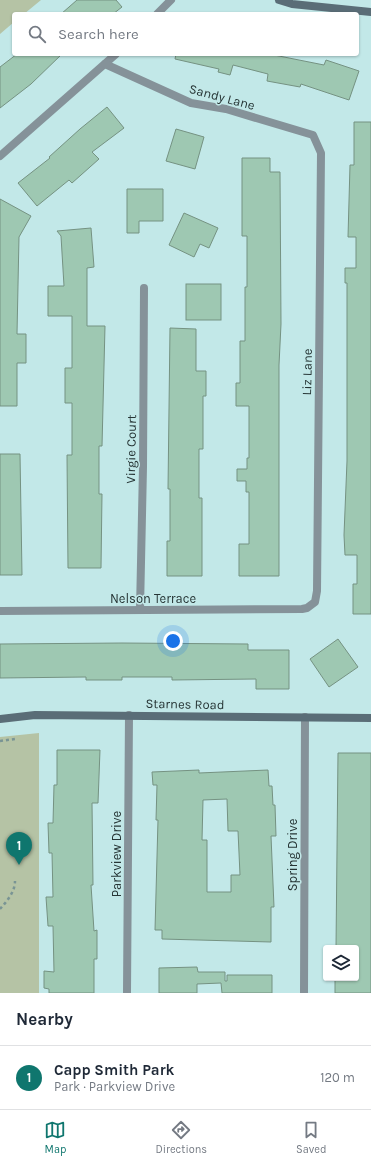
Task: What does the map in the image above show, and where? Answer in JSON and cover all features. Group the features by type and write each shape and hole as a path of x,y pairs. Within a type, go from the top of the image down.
{"main road":[{"path":"279,0 292,4 371,12"},
{"name":"Starnes Road","path":"0,719 35,715 371,718"}],"street":[{"path":"159,12 171,0"},
{"path":"0,156 114,56"},
{"name":"Sandy Lane","path":"105,64 191,103 226,109 313,135"},
{"name":"Liz Lane","path":"307,608 314,602 317,591 321,153 316,138 313,135"},
{"name":"Virgie Court","path":"140,610 143,466 144,288"},
{"name":"Nelson Terrace","path":"0,611 307,608"},
{"name":"Parkview Drive","path":"128,993 129,715"},
{"name":"Spring Drive","path":"304,993 305,717"}],"path":[{"path":"0,741 15,738"},
{"path":"0,909 8,900 15,886 15,881"}],"green space":[{"path":"0,0 41,0 26,12 12,12 12,24 0,34"},
{"path":"39,733 39,993 0,993 0,737"}],"building":[{"path":"77,0 116,0 122,7 116,12 63,12"},
{"path":"14,56 60,56 31,84 0,108 0,67"},
{"path":"176,56 279,56 324,65 326,60 359,71 349,100 301,84 300,87 267,81 268,74 233,65 230,75 218,72 219,69 175,59"},
{"path":"107,107 124,128 92,152 99,159 72,183 69,180 37,206 18,183 50,158 49,157 80,129"},
{"path":"354,122 371,122 371,614 353,614 353,584 357,584 357,555 345,555 344,535 347,461 347,283 345,283 345,268 356,268 356,237 348,237 350,165 354,165"},
{"path":"176,129 204,137 195,169 166,161"},
{"path":"242,158 270,158 270,172 280,172 281,324 279,365 279,576 239,576 239,544 249,544 249,492 246,492 246,481 237,481 237,469 247,469 247,458 249,458 249,406 236,406 236,383 240,383 240,341 245,341 245,287 247,287 247,236 242,236"},
{"path":"127,189 163,189 163,221 139,221 139,233 127,233"},
{"path":"0,199 31,216 19,237 17,334 26,334 26,363 17,363 17,406 0,406"},
{"path":"184,213 218,228 209,248 200,244 194,257 169,245"},
{"path":"91,228 94,267 87,268 87,326 105,326 102,446 99,446 99,494 102,494 101,568 68,568 67,455 72,455 72,403 65,403 65,368 72,368 72,316 48,316 48,286 64,286 61,236 57,231"},
{"path":"186,284 221,284 221,320 186,320"},
{"path":"170,328 196,329 196,371 206,371 206,396 203,396 203,449 199,449 199,498 202,498 202,576 167,576 167,541 170,541 170,489 168,489"},
{"path":"0,454 20,454 22,575 0,575"},
{"path":"338,639 358,667 329,687 310,659"},
{"path":"0,644 248,644 248,650 289,650 289,689 256,689 256,679 172,680 172,677 122,677 122,680 86,680 86,677 0,678"},
{"path":"57,750 100,750 98,803 92,803 93,885 91,885 94,931 97,930 97,959 94,959 94,993 49,993 49,989 44,988 44,971 54,972 53,926 48,926 46,897 53,897 52,853 49,853 48,823 53,823 54,785 57,785"},
{"path":"338,753 371,753 371,993 335,993 335,981 359,981 359,945 336,945"},
{"path":"199,770 199,773 268,770 269,786 272,786 273,805 275,805 276,836 271,836 274,907 271,907 271,942 162,939 162,930 155,930 158,820 156,820 157,785 153,785 152,772","holes":["227,799 228,831 238,831 240,875 231,875 231,892 207,892 207,840 202,840 203,800"]},
{"path":"197,967 198,972 225,972 225,981 227,981 227,975 272,975 272,993 222,993 221,983 197,984 197,993 159,993 159,968"}],"place":[{"name":"Capp Smith Park","path":"19,865"}]}
